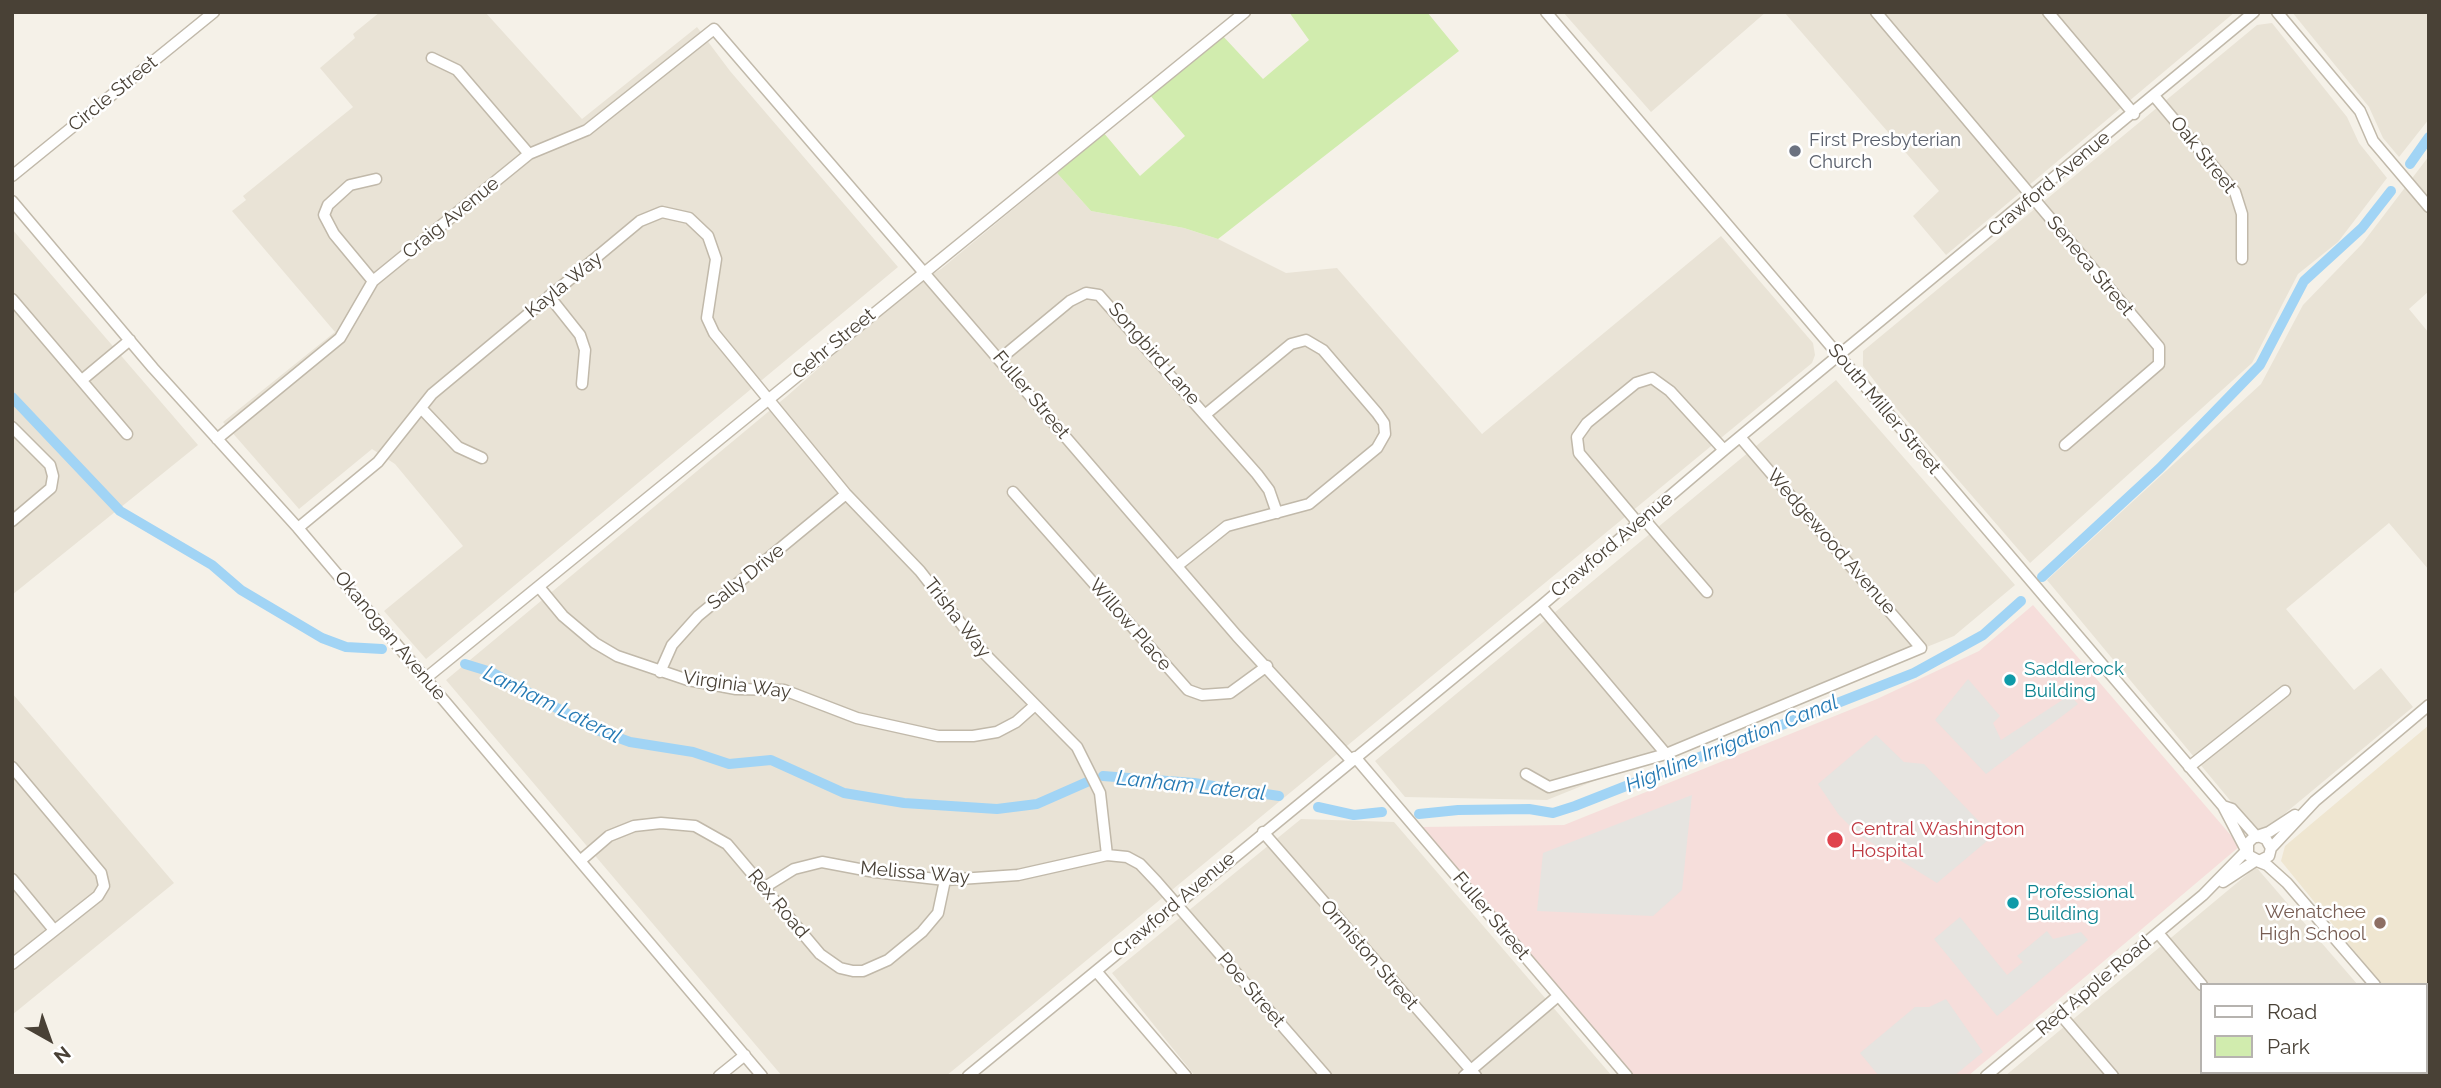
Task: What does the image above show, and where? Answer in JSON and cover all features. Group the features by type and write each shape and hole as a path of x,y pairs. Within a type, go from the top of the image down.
{"street":[{"name":"Circle Street","path":"12,176 214,12"},
{"name":"Gehr Street","path":"426,678 924,270 1245,12"},
{"name":"South Miller Street","path":"1546,12 2223,806 2246,851"},
{"name":"Seneca Street","path":"1876,12 2161,352 2159,364 2065,445"},
{"path":"2048,12 2134,114"},
{"name":"Crawford Avenue","path":"968,1076 1541,606 1724,450 2033,198 2254,12"},
{"path":"2277,12 2360,111 2373,141 2429,206"},
{"name":"Fuller Street","path":"714,29 1237,636 1353,758 1627,1076"},
{"name":"Craig Avenue","path":"217,439 340,338 373,281 529,154 587,130 714,29"},
{"path":"432,58 457,70 529,154"},
{"name":"Oak Street","path":"2155,97 2235,192 2242,214 2242,259"},
{"path":"373,281 334,234 324,215 328,205 351,185 376,179"},
{"name":"Okanogan Avenue","path":"12,201 130,340 298,528 762,1076"},
{"name":"Kayla Way","path":"298,528 378,462 442,386 640,221 662,212 689,218 708,236 716,259 707,318 714,333 768,399"},
{"name":"Songbird Lane","path":"1000,359 1070,301 1086,293 1100,295 1264,483 1277,513"},
{"path":"549,296 580,335 585,350 582,384"},
{"path":"12,299 127,433"},
{"path":"82,380 130,340"},
{"path":"1177,566 1227,526 1309,504 1381,444 1386,429 1377,413 1322,351 1306,340 1291,344 1206,414"},
{"path":"1707,592 1579,453 1577,437 1587,424 1636,383 1652,378 1670,391 1724,450"},
{"name":"Trisha Way","path":"768,399 846,494 920,571 961,626 1034,706 1065,732 1086,760 1100,793 1107,855"},
{"path":"421,408 458,447 482,458"},
{"path":"12,428 50,465 53,476 51,488 12,521"},
{"name":"Wedgewood Avenue","path":"1666,754 1921,648 1740,438"},
{"name":"Willow Place","path":"1013,492 1188,690 1202,695 1230,693 1267,666"},
{"name":"Sally Drive","path":"660,672 672,645 698,616 846,494"},
{"name":"Virginia Way","path":"539,587 578,630 617,656 660,672 719,687 784,690 857,718 938,736 973,736 997,732 1016,722 1034,706"},
{"path":"1526,774 1549,788 1666,754 1541,606"},
{"path":"2189,767 2285,691"},
{"path":"2256,861 2266,859 2271,849 2315,802 2429,705"},
{"path":"12,767 101,873 104,886 98,896 12,964"},
{"path":"2315,802 2250,840 2246,851 2287,883 2373,983"},
{"name":"South Miller Street","path":"2223,806 2232,809 2258,837"},
{"name":"Rex Road","path":"580,862 609,836 634,826 662,823 695,826 727,844 830,962 840,968 863,971 888,960 922,932 937,913 945,880"},
{"name":"Ormiston Street","path":"1263,832 1470,1074"},
{"path":"2258,837 2266,839 2287,883"},
{"name":"Red Apple Road","path":"1986,1076 2203,895 2246,851"},
{"name":"Melissa Way","path":"765,887 794,869 822,862 875,872 945,880 1018,875 1107,855 1126,857 1140,864 1176,903"},
{"name":"Red Apple Road","path":"2203,895 2256,861"},
{"path":"12,879 54,930"},
{"name":"Poe Street","path":"1176,903 1326,1076"},
{"path":"2158,933 2200,983"},
{"path":"1096,971 1186,1076"},
{"path":"1470,1074 1558,996"},
{"path":"2060,1014 2113,1076"},
{"path":"719,1076 745,1055"}],"shaded area":[{"path":"380,12 485,12 582,119 697,27 730,71 898,267 426,659 384,611 463,546 395,464 372,449 299,509 223,422 335,332 232,211 246,200 243,196 353,107 320,68 355,38 353,34"},
{"path":"1563,12 1766,12 1651,112"},
{"path":"1784,12 2235,12 1946,255 1913,216 1939,191"},
{"path":"2292,12 2429,12 2429,119 2399,157 2383,138 2369,107"},
{"path":"2272,23 2347,117 2359,143 2387,178 2338,242 2298,274 2252,363 2030,563 1890,401 1863,366 1863,351 2257,25"},
{"path":"2429,156 2429,291 2409,309 2429,333 2429,570 2389,523 2286,609 2354,690 2381,668 2413,707 2265,830 2253,828 2047,580 2261,384 2303,305 2362,244"},
{"path":"1057,173 1091,211 1184,228 1218,239 1286,273 1337,268 1482,434 1721,236 1813,343 1815,355 1812,363 946,1076 782,1076 446,680 786,397 913,285 941,269"},
{"path":"12,229 198,445 12,595"},
{"path":"1836,380 2015,585 1954,636 1547,800 1405,797 1375,761"},
{"name":"Central Washington Hospital","path":"2033,605 2240,846 1968,1076 1634,1076 1422,827 1564,825 1877,699 1979,651"},
{"path":"1968,679 2000,716 1993,723 2001,740 2070,695 2078,704 1986,774 1935,720"},
{"path":"12,693 174,883 12,1015"},
{"name":"Wenatchee High School","path":"2429,725 2429,1043 2427,983 2380,983 2281,861 2285,846"},
{"path":"1876,735 1904,762 1924,764 1993,836 1937,883 1859,835 1839,815 1818,784"},
{"path":"1692,795 1682,890 1653,916 1537,911 1543,853"},
{"path":"1301,819 1394,822 1612,1076 1195,1076 1112,973"},
{"path":"2256,867 2356,983 2200,983 2200,1074 2427,1074 2427,1069 2429,1076 2005,1076"},
{"path":"1960,917 2007,975 2023,962 2017,956 2047,931 2053,939 2081,932 2088,940 1997,1016 1934,939"},
{"path":"1946,999 1983,1052 1954,1076 1879,1076 1860,1053 1915,1007 1929,1007"}],"green space":[{"path":"1289,12 1427,12 1459,51 1218,239 1184,228 1091,211 1057,173 1103,132 1140,176 1185,136 1149,94 1221,34 1263,79 1309,40"}],"waterway":[{"name":"Highline Irrigation Canal","path":"2410,164 2429,137"},
{"name":"Highline Irrigation Canal","path":"2042,577 2160,468 2260,365 2304,281 2362,228 2391,191"},
{"name":"Lanham Lateral","path":"12,397 120,511 212,565 241,590 322,638 346,647 382,649"},
{"name":"Highline Irrigation Canal","path":"1419,814 1458,810 1529,809 1553,813 1575,806 1914,673 1983,635 2021,601"},
{"name":"Lanham Lateral","path":"465,664 491,672 597,730 630,742 693,752 729,764 771,760 844,793 904,803 997,809 1037,804 1087,782"},
{"name":"Lanham Lateral","path":"1103,776 1194,783 1279,796"},
{"name":"Highline Irrigation Canal","path":"1318,807 1354,815 1382,812"}],"place":[{"name":"First Presbyterian Church","path":"1795,151"},
{"name":"Saddlerock Building","path":"2010,680"},
{"name":"Central Washington Hospital","path":"1835,840"},
{"name":"Professional Building","path":"2013,903"},
{"name":"Wenatchee High School","path":"2380,923"}]}
